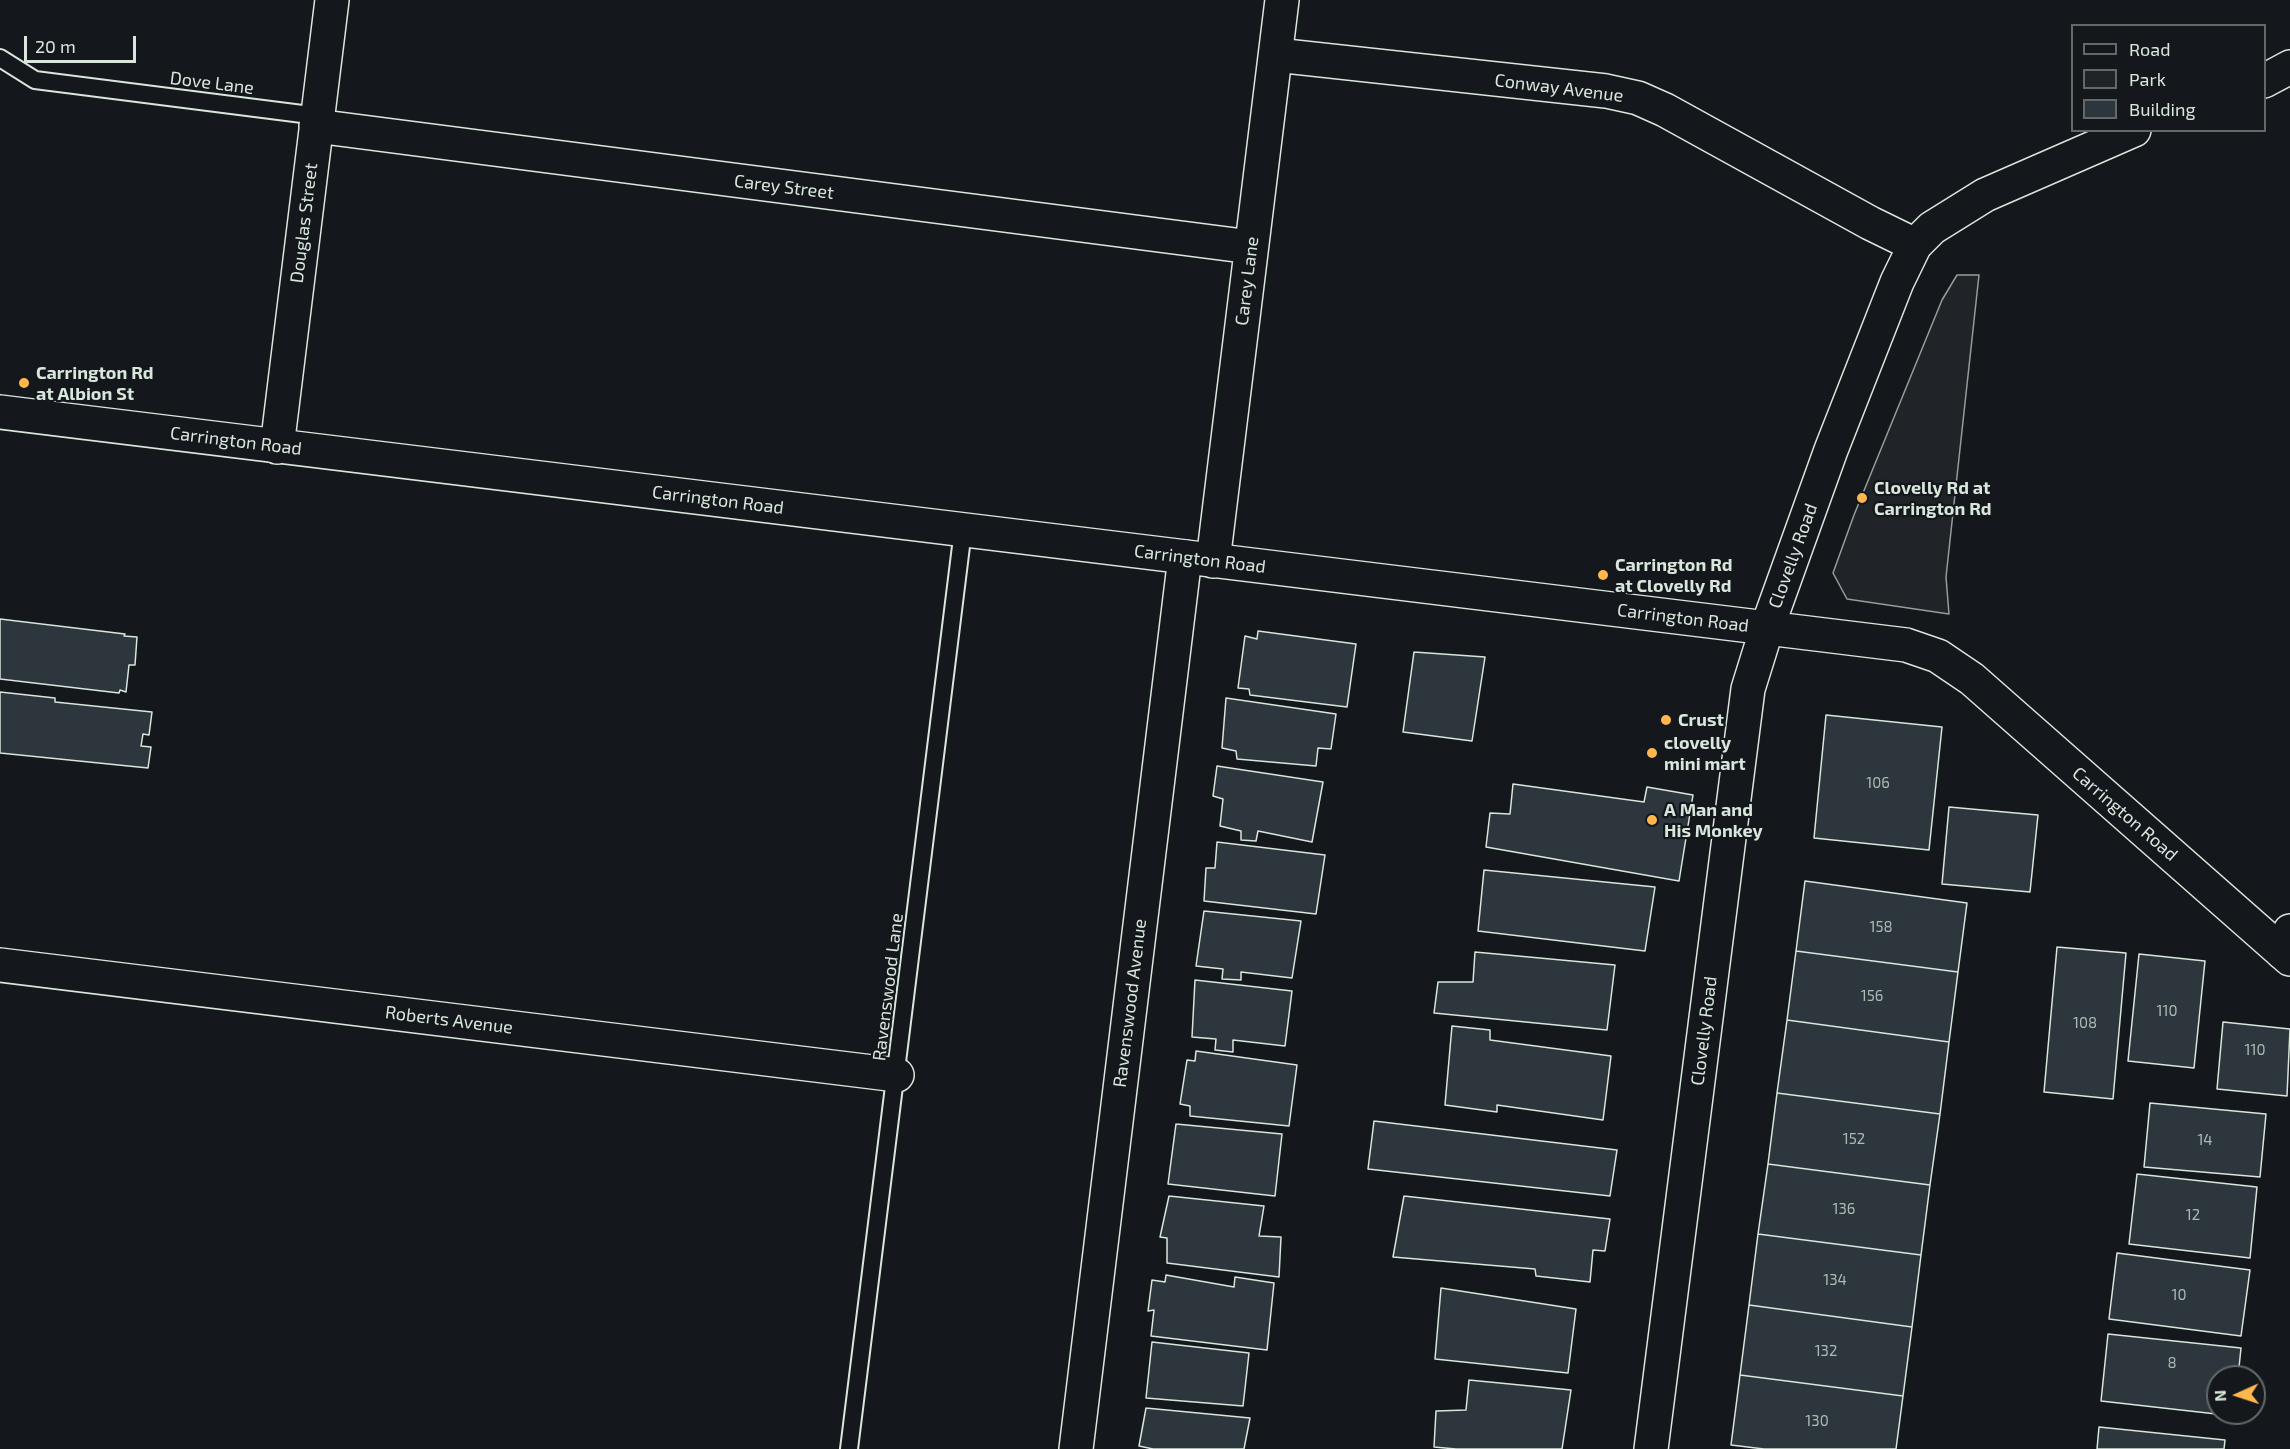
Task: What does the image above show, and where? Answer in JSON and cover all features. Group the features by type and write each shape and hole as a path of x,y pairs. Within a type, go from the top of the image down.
{"street":[{"name":"Douglas Street","path":"277,447 332,0"},
{"name":"Carey Lane","path":"1199,559 1251,247 1282,0"},
{"name":"Conway Avenue","path":"1276,55 1606,91 1638,98 1665,110 1870,223 1915,245"},
{"path":"2266,80 2290,67"},
{"name":"Carey Street","path":"317,121 1251,247"},
{"name":"Clovelly Road","path":"1651,1449 1741,729 1751,675 1831,450 1897,282 1915,245 1932,228 1985,195 2129,132"},
{"name":"Carrington Road","path":"0,412 1905,645 1938,656 1972,679 2287,947"},
{"name":"Ravenswood Avenue","path":"1076,1449 1199,559"},
{"name":"Roberts Avenue","path":"0,965 897,1075"}],"lane":[{"name":"Dove Lane","path":"0,58 35,80 317,121"},
{"name":"Ravenswood Lane","path":"849,1449 963,530"}],"green space":[{"path":"1957,275 1979,275 1946,577 1949,614 1847,599 1833,573 1854,515 1942,300"}],"building":[{"path":"0,619 137,637 135,665 129,665 126,692 0,679"},
{"path":"1258,631 1356,644 1347,707 1250,695 1249,689 1238,688 1245,636 1257,639"},
{"path":"1414,652 1485,657 1472,741 1403,732"},
{"path":"0,692 55,698 55,702 152,712 149,735 143,734 141,746 151,747 148,768 0,753"},
{"path":"1226,698 1336,714 1331,749 1318,748 1316,766 1237,759 1236,751 1222,748"},
{"path":"1826,715 1942,727 1929,850 1814,838"},
{"path":"1217,766 1323,782 1312,842 1258,831 1256,841 1241,840 1241,831 1220,826 1223,799 1213,796"},
{"path":"1513,784 1644,802 1647,787 1693,795 1679,881 1486,847 1490,813 1510,814"},
{"path":"1949,807 2038,815 2030,892 1942,884"},
{"path":"1217,842 1325,855 1316,914 1204,901 1206,868 1215,868"},
{"path":"1484,870 1655,887 1645,951 1478,931"},
{"path":"1805,881 1967,903 1958,972 1796,951"},
{"path":"1204,911 1301,921 1292,978 1241,972 1241,980 1222,979 1223,969 1196,966"},
{"path":"2057,947 2126,953 2113,1099 2044,1092"},
{"path":"1796,951 1958,972 1949,1042 1787,1020"},
{"path":"1475,952 1615,965 1607,1030 1434,1013 1438,982 1473,982"},
{"path":"2139,954 2205,961 2194,1068 2128,1061"},
{"path":"1195,980 1292,991 1285,1046 1233,1040 1233,1052 1215,1050 1216,1039 1192,1037"},
{"path":"1787,1020 1949,1042 1940,1114 1777,1093"},
{"path":"2223,1022 2290,1029 2287,1096 2217,1089"},
{"path":"1452,1026 1490,1030 1490,1040 1611,1056 1603,1120 1497,1105 1497,1112 1445,1105"},
{"path":"1196,1051 1297,1065 1289,1126 1190,1116 1190,1106 1180,1104 1187,1060 1195,1061"},
{"path":"1777,1093 1940,1114 1930,1185 1768,1164"},
{"path":"2150,1103 2266,1114 2260,1177 2144,1167"},
{"path":"1374,1121 1617,1150 1610,1196 1368,1169"},
{"path":"1176,1124 1282,1134 1275,1196 1168,1184"},
{"path":"1768,1164 1930,1185 1921,1255 1758,1234"},
{"path":"2137,1174 2257,1187 2250,1258 2129,1244"},
{"path":"1169,1196 1264,1206 1259,1236 1281,1237 1279,1277 1167,1263 1167,1238 1160,1237"},
{"path":"1404,1196 1610,1219 1605,1251 1593,1250 1590,1282 1536,1276 1535,1269 1393,1257"},
{"path":"1758,1234 1921,1255 1912,1327 1749,1305"},
{"path":"2117,1253 2250,1270 2241,1336 2109,1319"},
{"path":"1166,1275 1234,1287 1235,1277 1274,1283 1267,1350 1151,1336 1154,1310 1148,1311 1152,1280 1165,1282"},
{"path":"1441,1288 1576,1309 1568,1373 1435,1359"},
{"path":"1749,1305 1912,1327 1903,1396 1740,1375"},
{"path":"2108,1334 2241,1348 2239,1365 2206,1365 2206,1413 2101,1401"},
{"path":"1152,1342 1249,1353 1243,1406 1146,1398"},
{"path":"1740,1375 1903,1396 1896,1449 1764,1449 1731,1445"},
{"path":"1469,1380 1571,1390 1562,1449 1434,1447 1436,1411 1466,1410"},
{"path":"1146,1408 1250,1418 1244,1449 1153,1449 1139,1446"},
{"path":"2099,1427 2225,1440 2224,1449 2097,1449"}],"place":[{"name":"Carrington Rd at Albion St","path":"24,383"},
{"name":"Clovelly Rd at Carrington Rd","path":"1862,498"},
{"name":"Carrington Rd at Clovelly Rd","path":"1603,575"},
{"name":"Crust","path":"1666,720"},
{"name":"clovelly mini mart","path":"1652,753"},
{"name":"A Man and His Monkey","path":"1652,820"}]}
